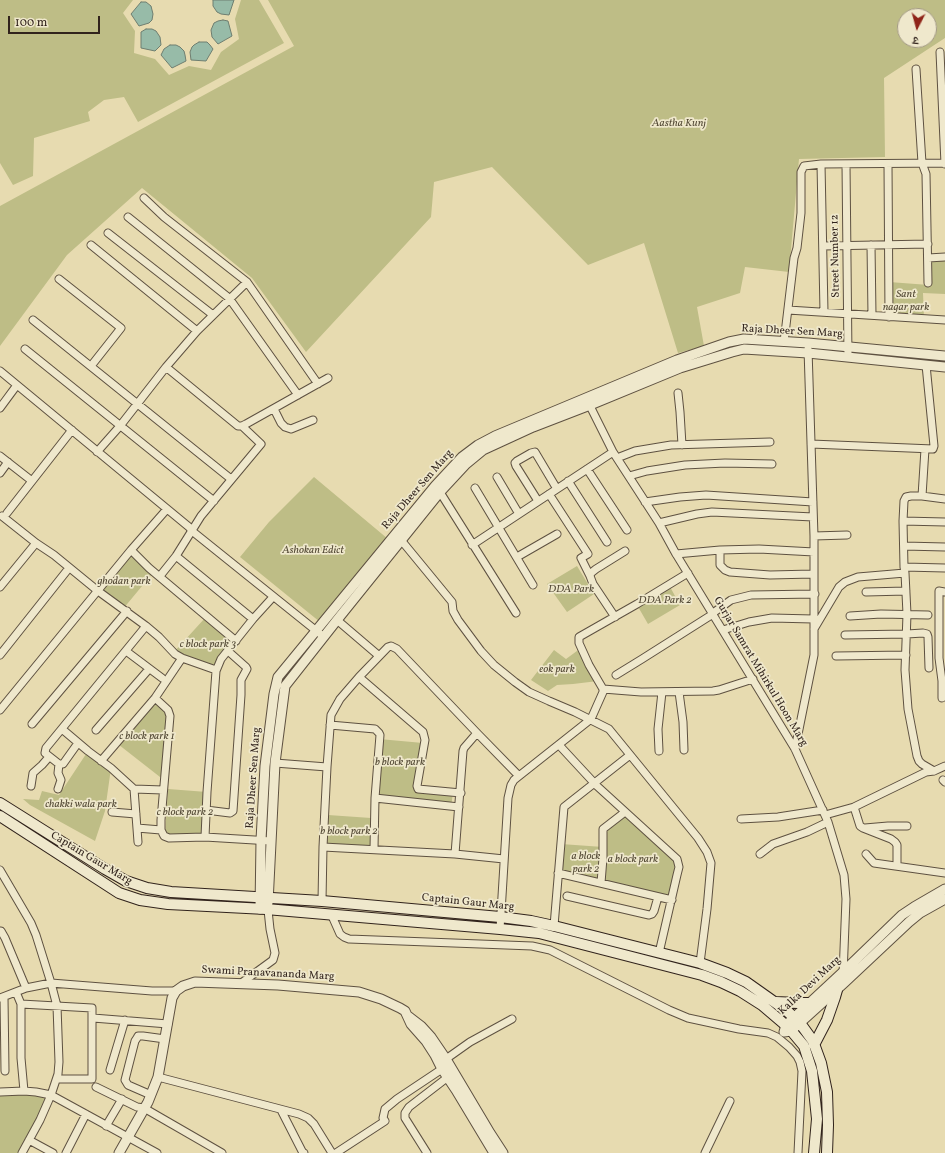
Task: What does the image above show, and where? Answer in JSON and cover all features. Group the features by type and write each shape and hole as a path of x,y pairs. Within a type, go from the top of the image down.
{"main road":[{"name":"Captain Gaur Marg","path":"0,803 105,869 126,880 147,888 171,892 322,901 531,921 659,953 727,973 746,982 776,1002 797,1020 814,1045 821,1063 826,1092 828,1125 827,1153"},
{"name":"Captain Gaur Marg","path":"0,816 119,893 140,900 168,904 264,909 332,916 500,929 539,934 702,975 721,982 740,991 762,1005 784,1031 804,1046 812,1072 817,1120 814,1153"},
{"path":"814,1045 840,987"},
{"path":"776,1002 798,1004 810,1003"}],"street":[{"path":"784,342 794,258 798,241 801,213 801,172 804,166 821,164 945,163 940,52"},
{"path":"916,69 922,163 926,174 928,283"},
{"path":"821,164 824,312"},
{"name":"Street Number 12","path":"846,164 848,357"},
{"path":"888,164 890,317"},
{"path":"144,198 164,217 247,282 318,384"},
{"path":"128,217 229,298 298,395"},
{"path":"108,233 213,315"},
{"path":"823,246 928,244"},
{"path":"91,245 197,331"},
{"path":"871,245 872,315"},
{"path":"928,258 945,257"},
{"path":"59,279 121,328 91,366"},
{"path":"97,452 197,331 247,282"},
{"path":"788,310 945,320"},
{"path":"33,320 231,479"},
{"name":"Raja Dheer Sen Marg","path":"588,402 677,360 729,342 744,339 784,342 848,357 945,367"},
{"name":"Raja Dheer Sen Marg","path":"264,897 271,841 275,764 286,686 401,540 462,458 478,445 495,436 680,368 732,352 744,350 848,347 945,356"},
{"path":"795,749 814,655 814,536 808,348"},
{"path":"25,349 214,501"},
{"path":"811,444 933,449 934,446 926,365"},
{"path":"160,576 176,556 201,516 262,444 242,426 235,424 166,367"},
{"path":"0,371 192,531 273,597 324,636"},
{"path":"242,426 328,378"},
{"path":"0,408 17,385"},
{"path":"678,392 682,445"},
{"name":"Gurjar Samrat Mihirkul Hoon Marg","path":"588,402 615,455 659,523 676,554 795,749 825,816 844,875 846,899 843,972 840,987"},
{"path":"274,408 281,423 285,427 291,429 313,420"},
{"path":"72,430 5,514 36,543 54,555 146,626 173,652 182,658 216,670"},
{"path":"472,545 587,469 615,455 652,448 682,445 770,442"},
{"path":"922,496 925,449"},
{"path":"538,501 516,466 515,463 517,461 531,452 535,452 557,488"},
{"path":"0,456 32,481"},
{"path":"0,473 8,462"},
{"path":"629,476 647,471 685,465 725,463 772,464"},
{"path":"587,469 627,530"},
{"path":"496,477 519,514"},
{"path":"568,481 607,542"},
{"path":"475,488 534,585"},
{"path":"438,489 516,613"},
{"name":"Raja Dheer Sen Marg","path":"264,909 261,840 265,766 274,694 278,677 316,630 438,489"},
{"path":"549,494 588,554 581,558 593,584 615,616"},
{"path":"645,502 706,495 812,502"},
{"path":"934,771 919,761 908,709 905,670 907,614 903,521 904,501 906,497 922,496 945,499"},
{"path":"0,710 131,550 167,509"},
{"path":"659,523 712,512 813,517"},
{"path":"903,521 945,522"},
{"path":"517,557 557,534"},
{"path":"814,536 847,535"},
{"path":"401,540 452,602 453,610 458,620 481,651 494,665 529,692 591,719 609,729 708,852 711,863 711,872 708,909 700,964"},
{"path":"0,587 36,543"},
{"path":"904,546 945,546"},
{"path":"131,550 236,641"},
{"path":"676,554 720,550 814,552"},
{"path":"720,550 720,564 725,570 730,572 770,575 813,574"},
{"path":"590,576 596,569 625,551"},
{"path":"176,556 253,619"},
{"path":"0,655 69,568"},
{"path":"814,630 839,587 845,582 858,577 905,570 945,568"},
{"path":"500,929 508,798 511,785 514,780 591,719 603,692 603,689 589,665 579,643 579,637 688,573"},
{"path":"866,592 906,591"},
{"path":"942,698 939,591 945,592"},
{"path":"616,675 713,614 731,600 752,595 815,594"},
{"path":"205,837 216,670 221,659 273,597"},
{"path":"32,724 127,611"},
{"path":"850,616 881,614 928,615"},
{"path":"723,630 749,622 772,618 813,619"},
{"path":"337,620 378,656"},
{"path":"59,764 45,753 46,748 146,626"},
{"path":"845,635 927,634 928,668"},
{"path":"322,901 323,847 331,715 340,699 378,656 388,647 391,646 397,649 476,733 519,776"},
{"path":"126,651 162,678"},
{"path":"206,810 232,813 233,811 241,680 247,669 246,666 228,651"},
{"path":"836,656 906,655"},
{"path":"101,761 155,698 182,658"},
{"path":"96,730 149,669"},
{"path":"359,677 423,732 425,740 416,786 418,789 461,793"},
{"path":"603,689 641,692 719,690 753,679"},
{"path":"659,751 658,729 662,692"},
{"path":"679,692 683,722 684,750"},
{"path":"155,698 169,713 161,830 166,838 205,837 271,841"},
{"path":"330,725 375,729 380,735 375,798 374,849"},
{"path":"62,729 134,789 163,790"},
{"path":"455,854 464,748 476,733"},
{"path":"59,764 63,764 78,743"},
{"path":"559,745 594,783 677,859 678,867 672,900 659,953"},
{"path":"554,926 564,807 630,755"},
{"path":"32,786 33,773 49,757"},
{"path":"58,789 61,780 58,773 59,764"},
{"path":"275,764 327,767"},
{"path":"741,819 825,816 854,806 926,772 934,771 945,766"},
{"path":"134,789 138,842"},
{"path":"375,798 459,807"},
{"path":"854,806 860,826 895,842 897,845 897,866"},
{"path":"112,812 136,814"},
{"path":"602,883 603,828 625,812"},
{"path":"760,854 773,844 807,832 825,816"},
{"path":"863,828 907,826"},
{"path":"137,828 161,830"},
{"path":"323,847 455,854 504,859"},
{"path":"866,854 874,863 945,873"},
{"path":"0,870 31,923 52,983 57,1006 59,1062 57,1079 51,1095 22,1153"},
{"path":"558,873 672,900"},
{"name":"Kalka Devi Marg","path":"797,1020 810,1003 902,915 945,889"},
{"path":"567,896 649,915 654,911 658,897"},
{"name":"Kalka Devi Marg","path":"784,1031 840,987 909,922 920,913 945,899"},
{"path":"240,984 273,960 275,953 264,909"},
{"path":"332,916 340,934 349,939 532,946 550,950 669,1010 688,1018 768,1034 784,1031 801,1066 802,1082 798,1153"},
{"path":"0,931 4,946 26,988"},
{"name":"Swami Pranavananda Marg","path":"176,991 183,986 195,982 324,989 359,992 382,999 400,1008 405,1011 411,1024 426,1041 494,1153"},
{"path":"5,1072 2,997 26,988 52,983 152,991 176,991 172,998 158,1077 151,1095 119,1153"},
{"path":"16,992 21,1004 24,1091"},
{"path":"21,1004 92,1008 92,1079 57,1079"},
{"name":"Swami Pranavananda Marg","path":"408,1016 421,1026 431,1037 503,1153"},
{"path":"93,1018 168,1024"},
{"path":"446,1059 470,1042 512,1019"},
{"path":"110,1070 125,1020"},
{"path":"151,1095 128,1085 125,1080 138,1036 165,1039"},
{"path":"336,1153 385,1121 383,1118 385,1109 396,1098 442,1069"},
{"path":"158,1077 299,1114 308,1118 314,1124 332,1153"},
{"path":"427,1153 405,1118 406,1113 409,1107 448,1077"},
{"path":"96,1087 138,1108 144,1108 222,1153"},
{"path":"0,1092 24,1091 51,1095 158,1153"},
{"path":"106,1126 122,1099"},
{"path":"705,1153 730,1101"},
{"path":"281,1110 303,1153"},
{"path":"66,1153 86,1114"},
{"path":"29,1140 53,1153"}],"green space":[{"path":"0,0 133,0 123,13 135,31 134,53 155,59 169,75 189,66 211,70 221,52 239,39 235,19 241,0 259,0 284,43 138,122 124,97 104,100 88,112 90,121 34,138 33,176 13,185 0,163"},
{"name":"Aastha Kunj","path":"268,0 945,0 945,38 937,43 937,8 897,8 897,48 930,48 884,78 885,157 799,159 789,272 745,267 740,293 697,307 704,346 678,353 644,243 588,265 492,167 434,182 431,217 306,352 252,278 142,188 67,255 0,346 0,206 294,46"},
{"name":"Sant nagar park","path":"945,257 945,294 923,293 924,319 889,317 889,282 929,285 930,258"},
{"name":"Ashokan Edict","path":"314,477 388,539 320,622 240,557 269,522"},
{"name":"ghodan park","path":"130,551 152,574 123,609 98,589"},
{"name":"DDA Park","path":"577,566 594,594 567,612 547,584"},
{"name":"DDA Park 2","path":"669,585 680,605 648,624 637,605"},
{"name":"c block park 3","path":"205,618 236,641 217,668 174,652"},
{"name":"eok park","path":"581,648 598,681 557,685 548,691 531,680 554,650 566,659"},
{"name":"c block park 1","path":"155,693 171,710 166,774 160,777 114,741"},
{"name":"b block park","path":"379,739 423,743 418,789 453,792 451,808 377,800"},
{"name":"chakki wala park","path":"88,751 111,768 105,811 95,841 30,805 23,799 39,800 42,791 59,795"},
{"name":"c block park 2","path":"168,789 207,792 202,835 165,835"},
{"name":"a block park","path":"625,812 677,859 672,900 558,873 561,844 603,847 603,829"},
{"name":"b block park 2","path":"328,815 371,818 371,848 326,845"},
{"path":"34,1092 49,1098 20,1153 0,1153 0,1093"}],"shaded area":[{"path":"213,0 234,0 229,15 217,12 213,6"},
{"path":"141,2 146,2 151,6 153,14 152,20 149,23 139,26 131,14"},
{"path":"223,20 228,21 232,36 218,44 212,37 211,30 214,23"},
{"path":"146,29 156,31 160,37 161,45 155,51 141,48 141,32"},
{"path":"199,42 207,42 213,49 206,61 191,60 190,52 192,47"},
{"path":"170,45 176,45 184,51 186,61 172,68 161,55 164,49"}],"park label":[{"name":"a block park 2","path":"586,863"}]}
